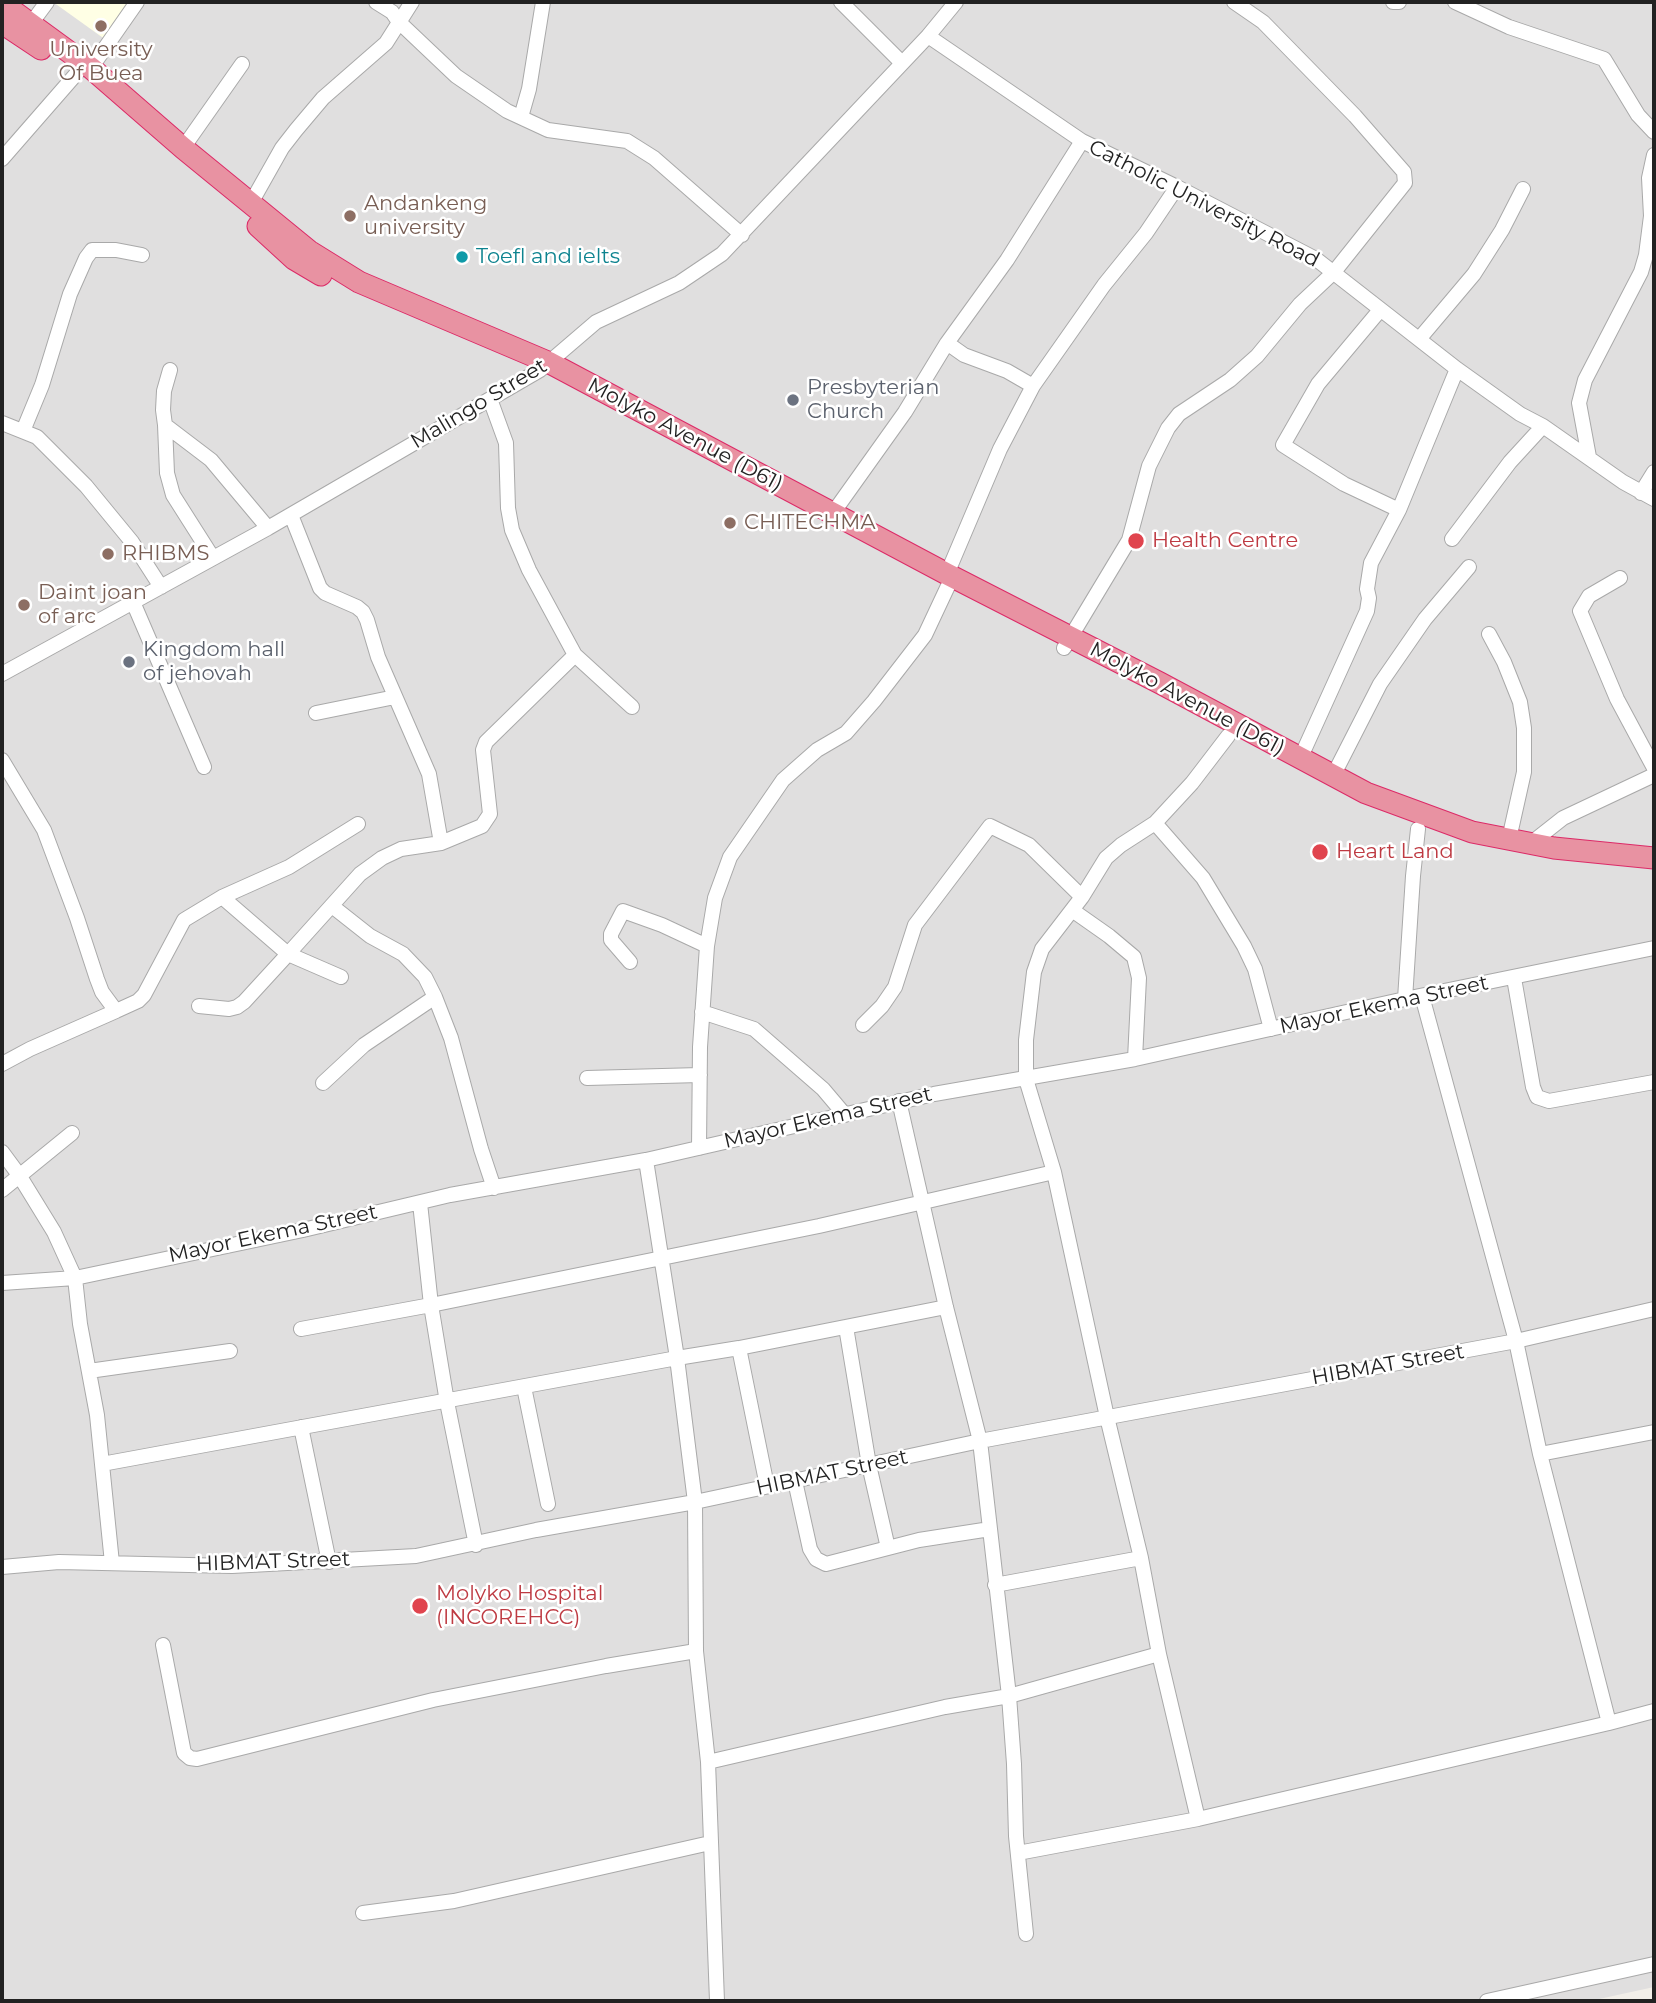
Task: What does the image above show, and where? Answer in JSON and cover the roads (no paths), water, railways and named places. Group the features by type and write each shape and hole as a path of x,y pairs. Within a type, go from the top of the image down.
{"highway":[{"name":"Molyko Avenue (D61)","path":"3,8 26,30 183,148 309,251 359,282 545,367 833,513 947,580"},
{"name":"Molyko Avenue (D61)","path":"84,71 294,259 348,290 398,313 545,367 763,491 947,580 1366,793 1472,832 1601,854 1654,858"},
{"name":"Molyko Avenue (D61)","path":"1067,642 1228,736 1328,788 1418,829 1507,853 1555,861 1654,871"}],"street":[{"path":"26,30 47,2"},
{"path":"2,159 84,71 137,2"},
{"path":"376,2 391,12 456,76 507,111 548,130 627,141 654,158 742,234"},
{"path":"251,203 282,148 316,106 386,43 412,2"},
{"path":"521,117 543,2"},
{"path":"841,2 902,62"},
{"name":"Malingo Street","path":"2,674 268,528 545,367 596,322 679,283 722,254 928,36 956,2"},
{"path":"1067,642 1129,540 1149,466 1168,428 1179,414 1230,380 1256,356 1300,304 1334,272 1405,183 1404,172 1355,116 1262,22 1234,2"},
{"path":"1393,2 1399,2"},
{"path":"1455,2 1509,27 1604,59 1638,115 1654,132"},
{"name":"Catholic University Road","path":"928,36 1082,141 1316,259 1457,369 1520,414 1543,426 1648,496"},
{"path":"183,148 242,64"},
{"path":"833,513 905,412 947,343 1007,260 1082,141"},
{"path":"1588,457 1579,403 1584,380 1641,272 1652,216 1649,178 1654,155"},
{"path":"699,1148 702,1012 707,946 719,884 730,857 783,780 817,750 846,733 925,635 1000,449 1033,386 1088,306 1146,233 1177,187"},
{"path":"1420,338 1474,274 1502,230 1523,189"},
{"path":"23,432 70,294 86,258 92,250 116,250 142,256"},
{"path":"1380,310 1318,384 1283,445 1344,484 1399,510"},
{"path":"947,343 964,355 1007,371 1033,386"},
{"path":"1300,759 1367,611 1371,563 1399,510 1457,369"},
{"path":"170,370 164,391 163,410 167,473 173,495 213,558"},
{"path":"490,399 506,443 508,508 512,530 529,570 575,655 632,707"},
{"path":"2,423 37,437 86,486 132,542 161,587"},
{"path":"165,425 211,460 268,528"},
{"path":"1452,540 1510,462 1543,426"},
{"path":"1648,496 1654,472"},
{"path":"291,514 320,588 363,612 377,657 429,774 441,843"},
{"path":"1333,776 1380,684 1424,620 1469,567"},
{"path":"1620,578 1588,596 1580,611 1617,699 1654,768"},
{"path":"133,602 204,767"},
{"path":"1489,634 1520,702 1524,728 1519,842"},
{"path":"199,1006 229,1009 244,1002 360,874 382,858 401,849 441,843 482,826 490,814 484,750 486,742 575,655"},
{"path":"316,713 395,697"},
{"path":"1198,1819 1159,1654 1141,1558 1107,1417 1054,1172 1026,1079 1026,1040 1034,972 1042,949 1082,897 1107,858 1121,845 1155,824 1192,783 1228,736"},
{"path":"2,760 44,830 102,992 116,1010"},
{"path":"1519,842 1654,775"},
{"path":"2,1064 138,1001 144,996 184,920 222,897 289,867 358,824"},
{"path":"1155,824 1203,878 1238,934 1255,969 1271,1029"},
{"path":"863,1025 882,1006 895,986 915,925 990,826 1029,845 1082,897"},
{"path":"1405,999 1418,829"},
{"path":"222,897 288,954 341,977"},
{"path":"332,906 370,936 403,954 425,977 452,1038 494,1188"},
{"path":"1072,910 1134,957 1139,978 1135,1059"},
{"path":"629,962 611,940 611,934 623,911 707,946"},
{"name":"Mayor Ekema Street","path":"2,1283 75,1278 420,1203 646,1160 899,1101 1135,1059 1405,999 1654,948"},
{"path":"1514,978 1537,1097 1549,1101 1654,1082"},
{"path":"1422,996 1516,1341 1540,1454 1609,1723"},
{"path":"323,1083 364,1045 435,997"},
{"path":"702,1012 754,1029 822,1089 845,1115"},
{"path":"587,1078 700,1075"},
{"path":"899,1101 921,1203 980,1441 1009,1696 1018,1853 1026,1934"},
{"path":"2,1190 72,1133"},
{"path":"2,1152 54,1232 75,1278 102,1464 112,1563"},
{"path":"646,1160 677,1358 695,1502 696,1651 708,1762 717,2001"},
{"path":"301,1329 660,1260 1054,1172"},
{"path":"420,1203 431,1305 447,1402 476,1545"},
{"path":"102,1464 739,1348 946,1307"},
{"name":"HIBMAT Street","path":"2,1567 59,1562 232,1566 416,1556 536,1530 695,1502 980,1441 1516,1341 1654,1310"},
{"path":"846,1327 869,1465 888,1548"},
{"path":"739,1348 767,1486"},
{"path":"89,1371 230,1351"},
{"path":"524,1387 548,1504"},
{"path":"301,1427 329,1562"},
{"path":"1540,1454 1654,1432"},
{"path":"795,1480 810,1549 816,1559 825,1564 919,1540 990,1529"},
{"path":"995,1585 1141,1558"},
{"path":"163,1644 184,1753 197,1759 433,1700 696,1651"},
{"path":"708,1762 933,1710 1009,1696 1159,1654"},
{"path":"1018,1853 1198,1819 1654,1711"},
{"path":"363,1913 454,1900 710,1843"},
{"path":"1487,2001 1654,1964"}],"place":[{"name":"University Of Buea","path":"101,26"},
{"name":"Andankeng university","path":"350,216"},
{"name":"Toefl and ielts","path":"462,257"},
{"name":"Presbyterian Church","path":"793,400"},
{"name":"CHITECHMA","path":"730,523"},
{"name":"Health Centre","path":"1136,541"},
{"name":"RHIBMS","path":"108,554"},
{"name":"Daint joan of arc","path":"24,605"},
{"name":"Kingdom hall of jehovah","path":"129,662"},
{"name":"Heart Land","path":"1320,852"},
{"name":"Molyko Hospital (INCOREHCC)","path":"420,1606"}]}
